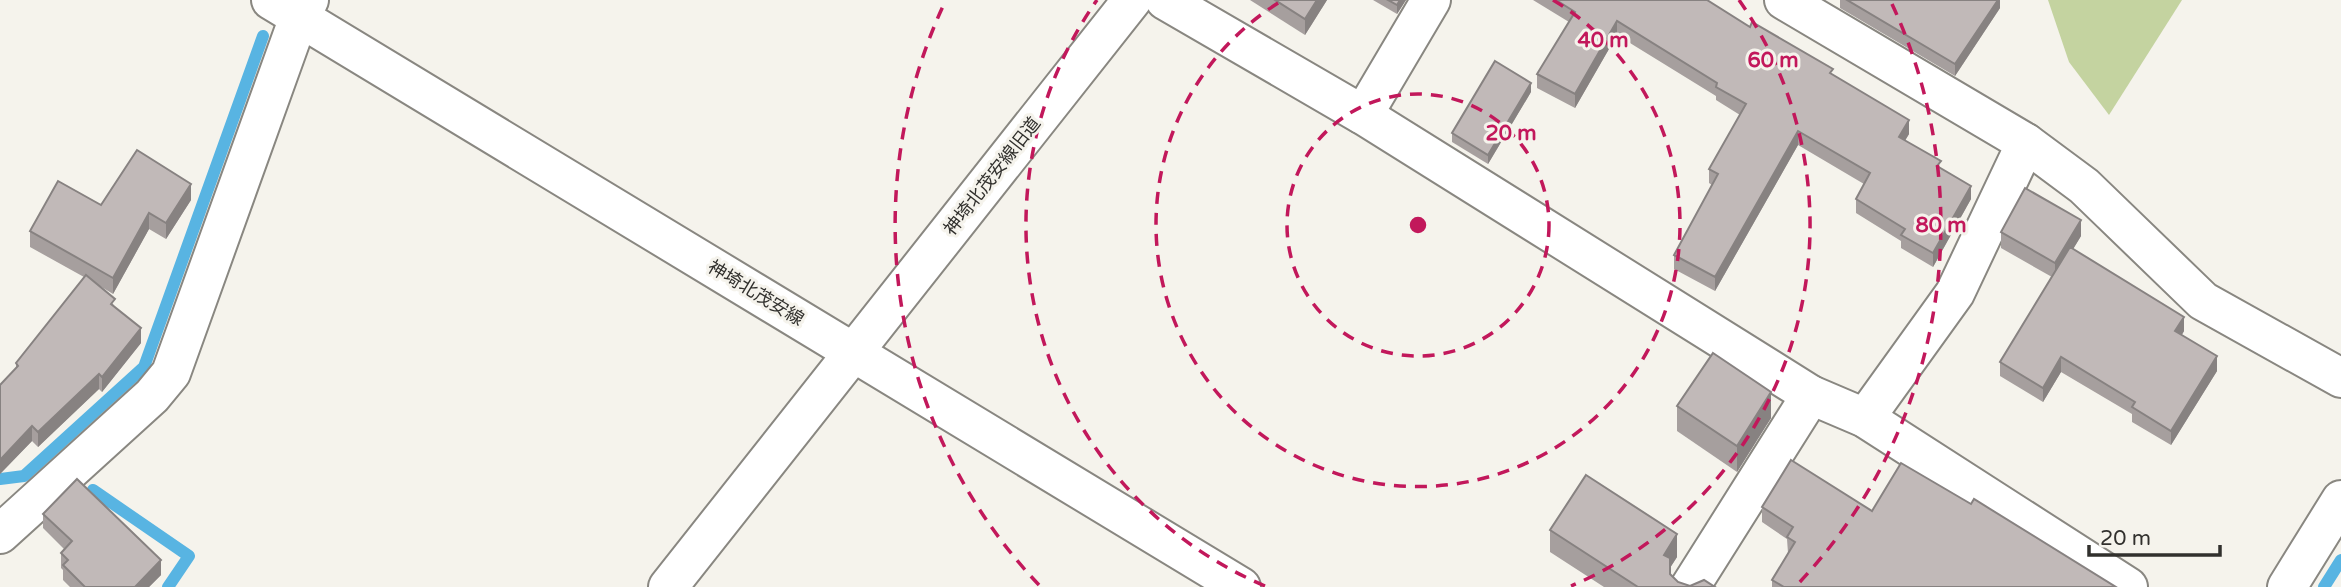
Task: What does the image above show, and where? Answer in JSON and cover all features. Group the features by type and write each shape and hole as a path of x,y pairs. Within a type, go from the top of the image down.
{"street":[{"name":"神埼北茂安線旧道","path":"668,587 1132,0"},
{"path":"1166,0 1363,115 1811,395 1865,418 2128,587"},
{"path":"1363,115 1431,0"},
{"path":"1784,0 2026,144 2084,186 2203,301 2341,378"},
{"name":"神埼北茂安線","path":"293,6 853,352 1241,587"},
{"path":"0,534 152,396 172,373 293,6"},
{"path":"1865,418 1955,293 2026,144"},
{"path":"1705,582 1811,395"},
{"path":"2287,587 2341,500"}],"green space":[{"path":"2048,0 2182,0 2109,115 2069,62"}],"building":[{"path":"1275,0 1317,0 1305,19"},
{"path":"1556,0 1707,0 1750,27 1752,22 1833,69 1830,73 1909,120 1899,137 1941,161 1937,166 1971,186 1933,253 1901,235 1905,229 1856,199 1870,173 1798,131 1715,277 1674,255 1718,174 1709,169 1746,104 1617,21 1575,94 1537,74 1575,12"},
{"path":"1847,0 1998,0 1955,64"},
{"path":"1495,61 1531,83 1488,155 1452,133"},
{"path":"137,150 191,184 166,223 149,213 113,278 30,231 58,181 101,205"},
{"path":"2025,188 2081,220 2055,263 2001,232"},
{"path":"2070,247 2184,317 2175,331 2217,356 2171,431 2132,407 2135,402 2061,357 2043,388 2000,362"},
{"path":"86,275 115,299 111,304 141,328 102,377 99,374 38,432 32,426 0,460 0,385 18,366 16,363"},
{"path":"1713,353 1771,392 1737,446 1677,406"},
{"path":"1791,460 1872,511 1901,463 1971,504 1974,499 2116,587 1784,587 1772,580 1795,542 1787,537 1793,527 1762,507"},
{"path":"1586,475 1677,534 1664,555 1670,558 1670,574 1678,582 1690,586 1704,580 1715,587 1638,587 1550,530"},
{"path":"77,479 161,560 135,587 85,587 63,565 68,560 61,553 72,541 43,514"}],"waterway":[{"path":"0,479 24,476 144,367 263,36"},
{"path":"93,490 189,556 168,587"},
{"path":"2324,587 2341,560"}]}
